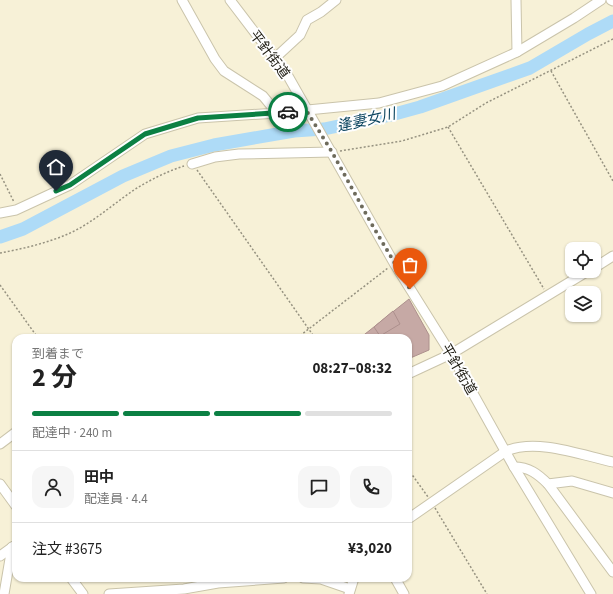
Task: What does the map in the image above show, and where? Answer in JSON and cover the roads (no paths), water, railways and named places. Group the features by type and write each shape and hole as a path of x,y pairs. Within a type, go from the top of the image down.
{"street":[{"path":"182,0 215,59 224,71 263,96 277,113"},
{"name":"平針街道","path":"230,0 288,76 394,263 451,354 514,467 591,594"},
{"path":"274,59 300,35 307,20 321,12 336,0"},
{"path":"516,0 518,25 517,52"},
{"path":"0,213 16,210 70,185 145,134 198,118 277,113 379,103 442,86 517,52 601,0"},
{"path":"192,164 215,157 239,154 330,149"},
{"path":"601,264 613,256"},
{"path":"412,372 451,354 576,278"},
{"path":"0,444 12,435"},
{"path":"412,516 506,451 513,448 543,446 613,462"},
{"path":"514,467 528,469 540,475 613,572"},
{"path":"548,484 572,481 613,493"},
{"path":"0,484 12,500"},
{"path":"0,556 12,547"},
{"path":"4,594 12,556"},
{"path":"74,582 83,594"},
{"path":"110,594 186,591 218,583 231,582"},
{"path":"327,582 349,592 353,582"},
{"path":"397,582 404,594"}],"waterway":[{"name":"逢妻女川","path":"0,237 23,229 123,176 171,156 214,145 294,131 324,129 391,115 420,107 530,68 613,21"}]}
